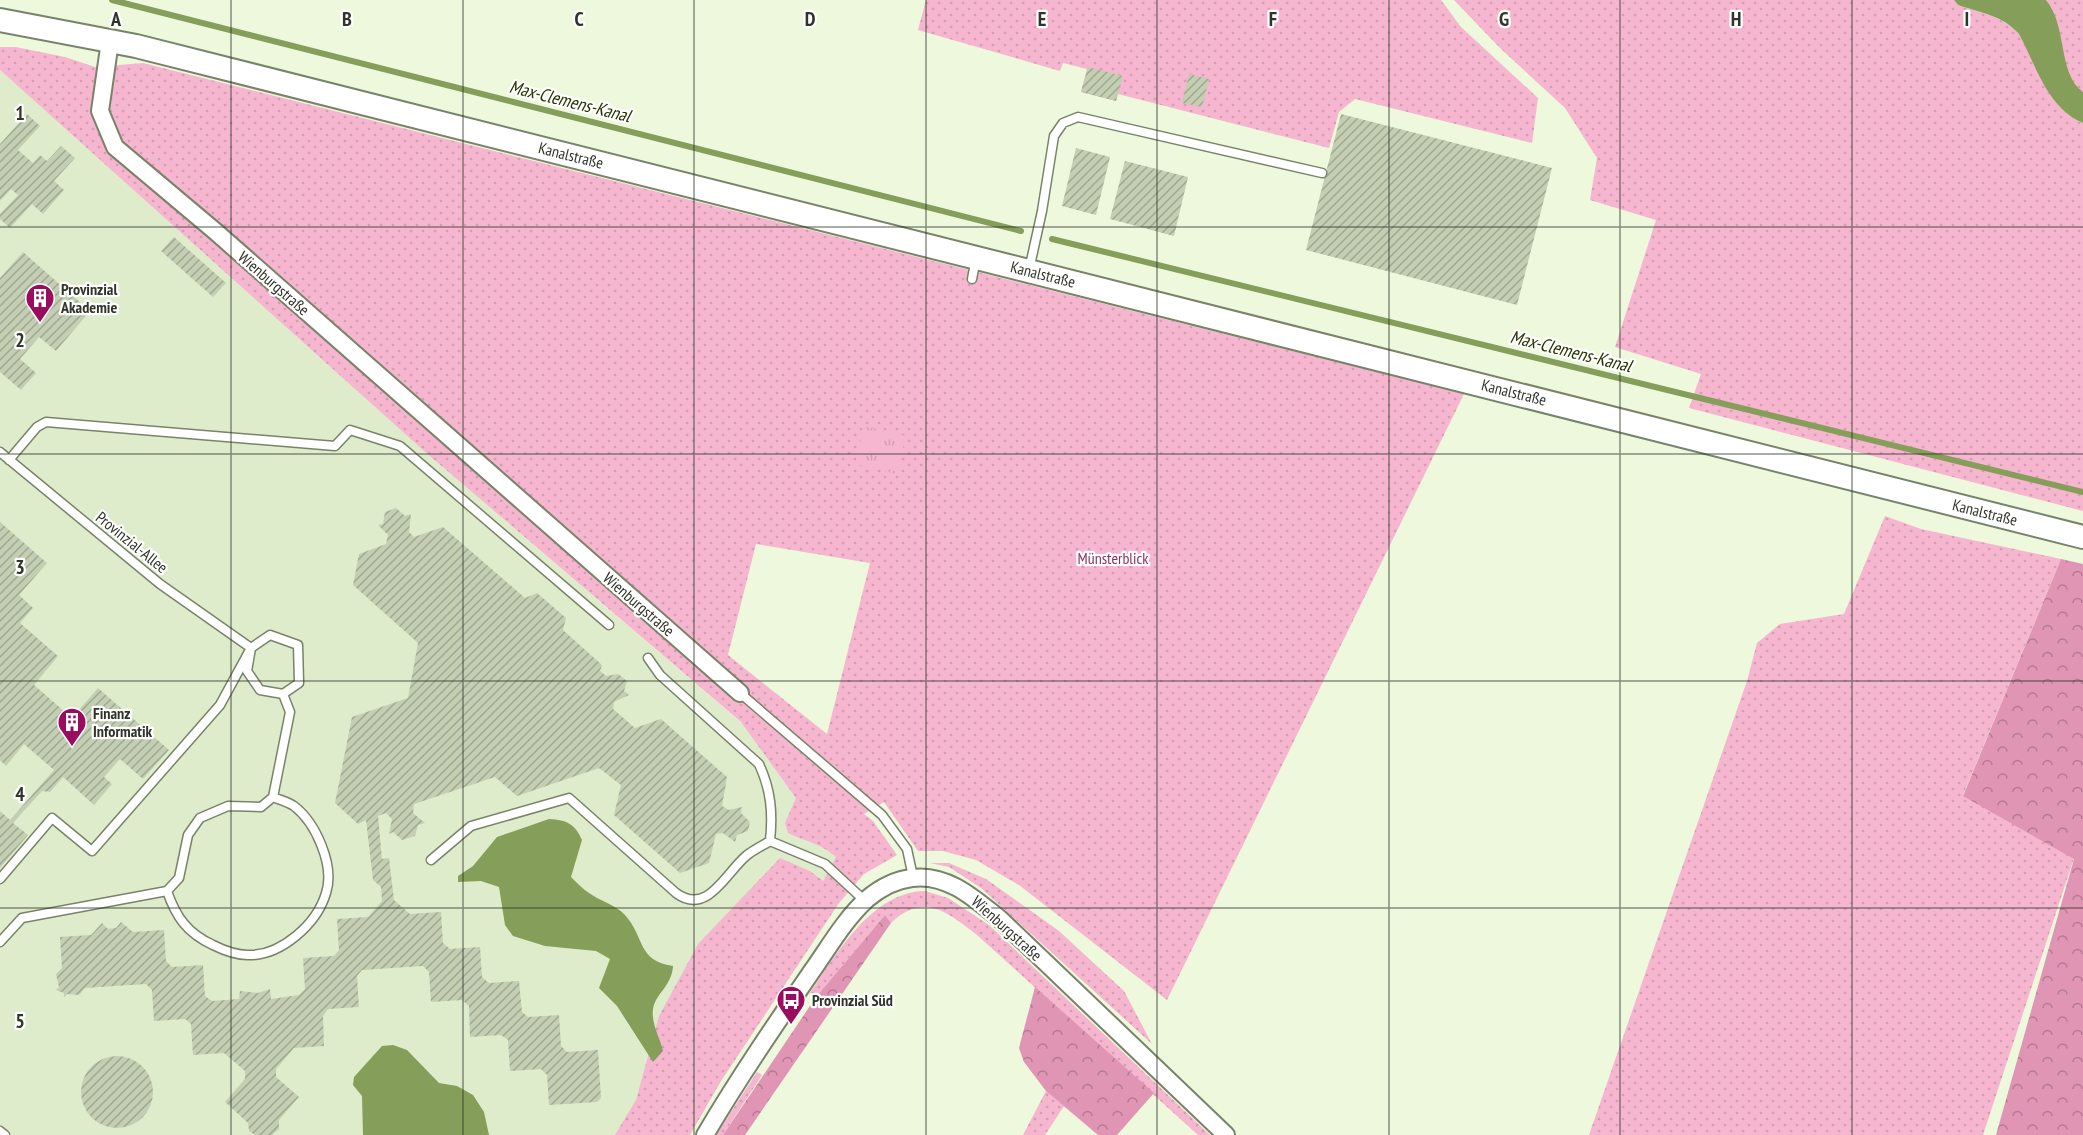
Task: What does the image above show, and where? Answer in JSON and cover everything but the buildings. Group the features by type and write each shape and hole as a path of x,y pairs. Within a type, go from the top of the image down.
{"main road":[{"name":"Kanalstraße","path":"0,20 110,41 974,268 1029,270 2083,537"}],"street":[{"name":"Wienburgstraße","path":"110,41 100,111 115,147 233,247 740,693"},
{"name":"Wienburgstraße","path":"913,878 949,883 976,900 1015,933 1226,1135"},
{"path":"705,1135 793,998 843,927 865,901 887,885 913,878"}],"lane":[{"path":"1029,270 1042,211 1054,136 1064,123 1078,117 1322,173"},
{"path":"9,460 36,427 46,422 335,446 350,430 400,446 609,625"},
{"name":"Provinzial-Allee","path":"0,452 160,584 251,648"},
{"path":"0,879 52,818 92,851 220,705 251,648 270,635 298,645 299,683 284,694 260,690 247,671 251,648"},
{"path":"648,658 660,675 759,764 766,779 773,811 770,841"},
{"name":"Wienburgstraße","path":"740,693 882,815 907,849 913,878"},
{"path":"0,942 22,918 167,891 179,878 188,835 201,819 228,806 261,807 273,797 290,712 284,694"},
{"path":"167,891 176,916 202,940 224,950 248,955 274,951 300,933 316,914 327,892 326,858 314,828 294,806 273,797"},
{"path":"431,860 471,826 569,798 676,893 686,900 695,901 713,892 747,855 770,841"},
{"path":"770,841 825,864 865,901"},
{"path":"0,1131 5,1135"}],"shaded area":[{"path":"1954,0 2046,0 2057,23 2069,73 2083,92 2083,123 2060,107 2051,96 2019,34 2006,23 1991,15 1958,5"},
{"path":"0,70 424,451 857,822 676,1135 0,1135"},
{"path":"549,819 561,820 570,824 582,840 571,877 589,893 617,908 625,915 643,947 653,959 673,966 670,979 654,1004 654,1025 663,1051 653,1062 617,1006 599,988 610,959 596,951 545,946 513,936 505,925 499,887 481,881 458,882 458,876 473,866 497,837"},
{"path":"393,1045 407,1050 439,1083 457,1086 473,1095 484,1112 489,1135 363,1135 362,1096 353,1085 354,1077 382,1046"}],"green space":[{"path":"926,0 1441,0 1461,27 1538,98 1532,143 1355,99 1339,112 1329,148 1118,94 1116,101 1081,92 1087,69 1063,63 1060,71 918,30"},
{"path":"1454,0 1954,0 1958,5 1990,15 2012,28 2019,34 2044,84 2060,107 2083,123 2083,511 1689,408 1701,374 1615,347 1656,220 1590,200 1597,158 1565,108 1500,48"},
{"path":"2046,0 2083,0 2083,92 2069,73 2057,23"},
{"name":"Münsterblick","path":"0,47 16,47 65,57 95,67 143,63 1464,394 1167,1000 1019,885 976,860 943,851 918,851 884,802 864,814 873,821 897,855 864,874 839,903 721,1081 690,1135 615,1135 636,1100 659,1016 698,944 780,858 810,871 823,881 836,857 818,845 788,833 785,823 796,798 741,722 424,451 0,70","holes":["756,544 870,563 827,734 728,655"]},
{"path":"864,426 906,436 897,474 855,464"},
{"path":"1885,516 1921,529 2061,559 1963,795 2074,858 1983,1135 1589,1135 1747,681 1757,643 1780,624 1844,614"},
{"path":"2061,559 2083,564 2083,1135 1996,1135 2074,859 1963,796"},
{"path":"930,863 949,863 986,879 1059,931 1124,991 1152,1044 981,888 949,867"},
{"path":"925,891 948,898 989,925 1210,1135 1198,1135 977,935 956,919 935,909 925,907 914,909 891,923 885,915 816,997 810,993 844,943 872,913 906,894"},
{"path":"885,915 891,923 745,1135 723,1135 816,997"},
{"path":"1035,987 1154,1093 1117,1135 1098,1135 1046,1091 1024,1062 1019,1048"},
{"path":"757,1072 762,1075 723,1135 716,1135"},
{"path":"1046,1091 1064,1106 1045,1135 1023,1135"}],"waterway":[{"name":"Max-Clemens-Kanal","path":"112,0 1021,231"},
{"name":"Max-Clemens-Kanal","path":"1052,239 2083,492"}],"place":[{"name":"Provinzial Akademie","path":"40,324"},
{"name":"Finanz Informatik","path":"72,748"},
{"name":"Provinzial Süd","path":"791,1026"}]}
